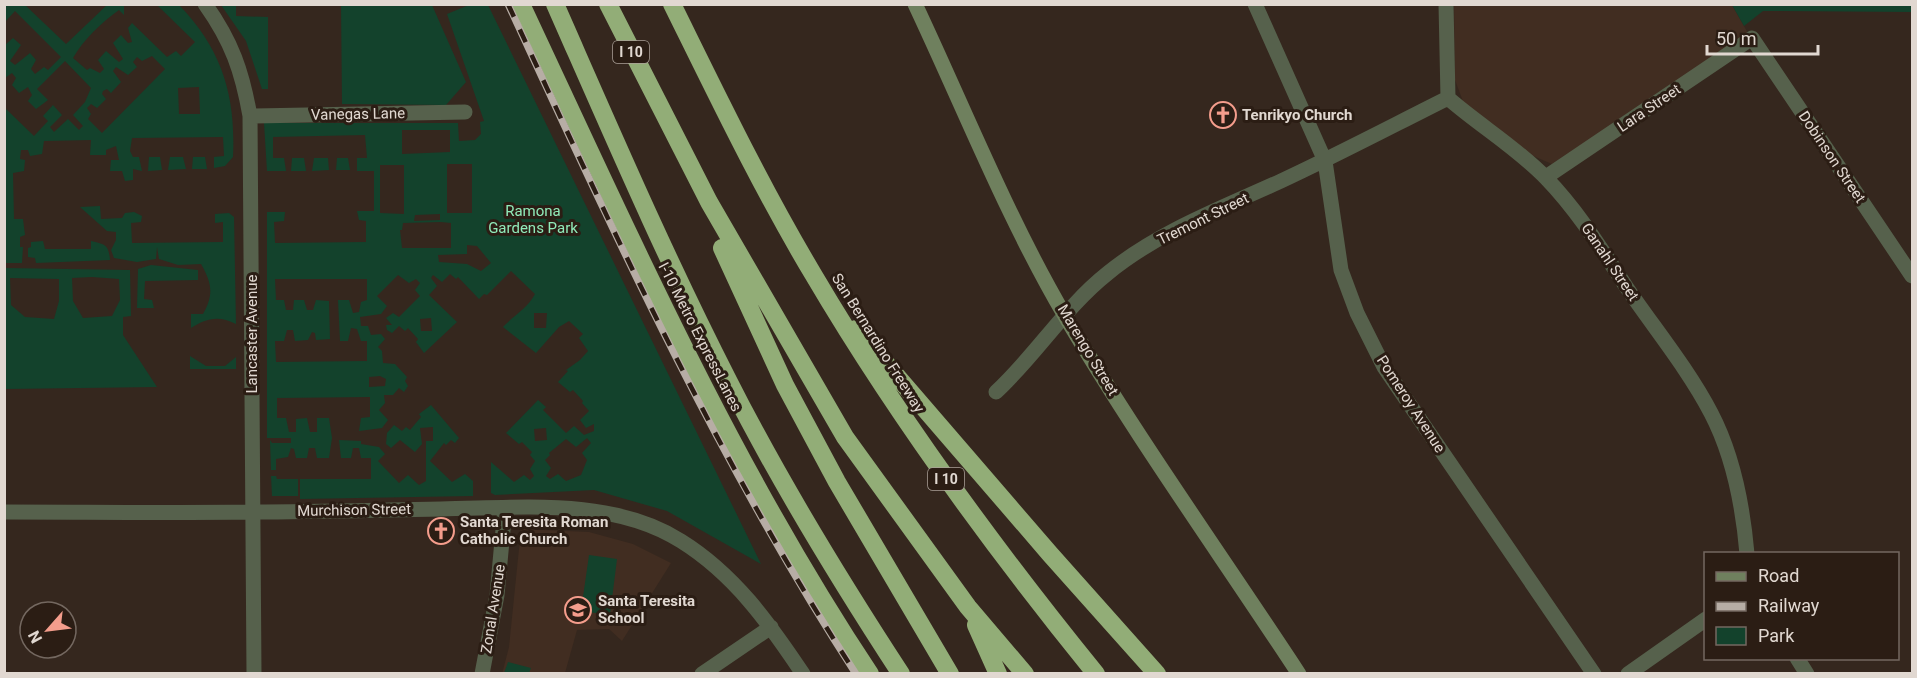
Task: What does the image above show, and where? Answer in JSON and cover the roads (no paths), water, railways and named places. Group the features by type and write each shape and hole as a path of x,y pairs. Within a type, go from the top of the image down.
{"highway":[{"name":"I-10 Metro ExpressLanes","path":"521,4 704,388 784,534 870,674"},
{"name":"I-10 Metro ExpressLanes","path":"555,4 654,229 729,381 798,506 901,674"},
{"name":"I 10","path":"608,4 654,99 761,297 845,437 968,607 998,674"},
{"name":"San Bernardino Freeway","path":"672,4 745,152 812,274 883,389 1049,616 1096,674"},
{"path":"654,99 785,385 837,482 951,674"},
{"path":"812,274 848,320 1050,555 1157,674"},
{"path":"968,607 1025,674"}],"main road":[{"name":"Marengo Street","path":"915,4 1017,222 1065,314 1118,400 1299,674"}],"street":[{"name":"Lancaster Avenue","path":"205,4 234,50 243,76 250,116 254,674"},
{"name":"Pomeroy Avenue","path":"1255,4 1325,161 1341,270 1357,313 1384,367 1594,674"},
{"path":"1446,4 1448,98"},
{"name":"Lara Street","path":"1546,177 1752,38"},
{"name":"Dobinson Street","path":"1752,38 1912,276"},
{"name":"Tremont Street","path":"996,392 1014,376 1065,314 1107,273 1134,254 1187,225 1325,161 1448,98"},
{"name":"Ganahl Street","path":"1448,98 1507,141 1546,177 1574,208 1711,412 1726,448 1745,527 1747,552"},
{"name":"Vanegas Lane","path":"250,116 465,112"},
{"name":"Murchison Street","path":"4,512 252,512 505,508 600,512 639,522 680,540 734,583 771,627 803,674"},
{"name":"Zonal Avenue","path":"482,674 497,595 505,508"},
{"path":"1628,674 1704,620"},
{"path":"702,674 771,627"},
{"path":"1798,660 1807,674"}],"railway":[{"path":"508,4 628,261 713,429 758,512 856,674"}],"place":[{"name":"Tenrikyo Church","path":"1223,115"},
{"name":"Santa Teresita Roman Catholic Church","path":"441,531"},
{"name":"Santa Teresita School","path":"578,610"}],"park label":[{"name":"Ramona Gardens Park","path":"533,220"}]}
